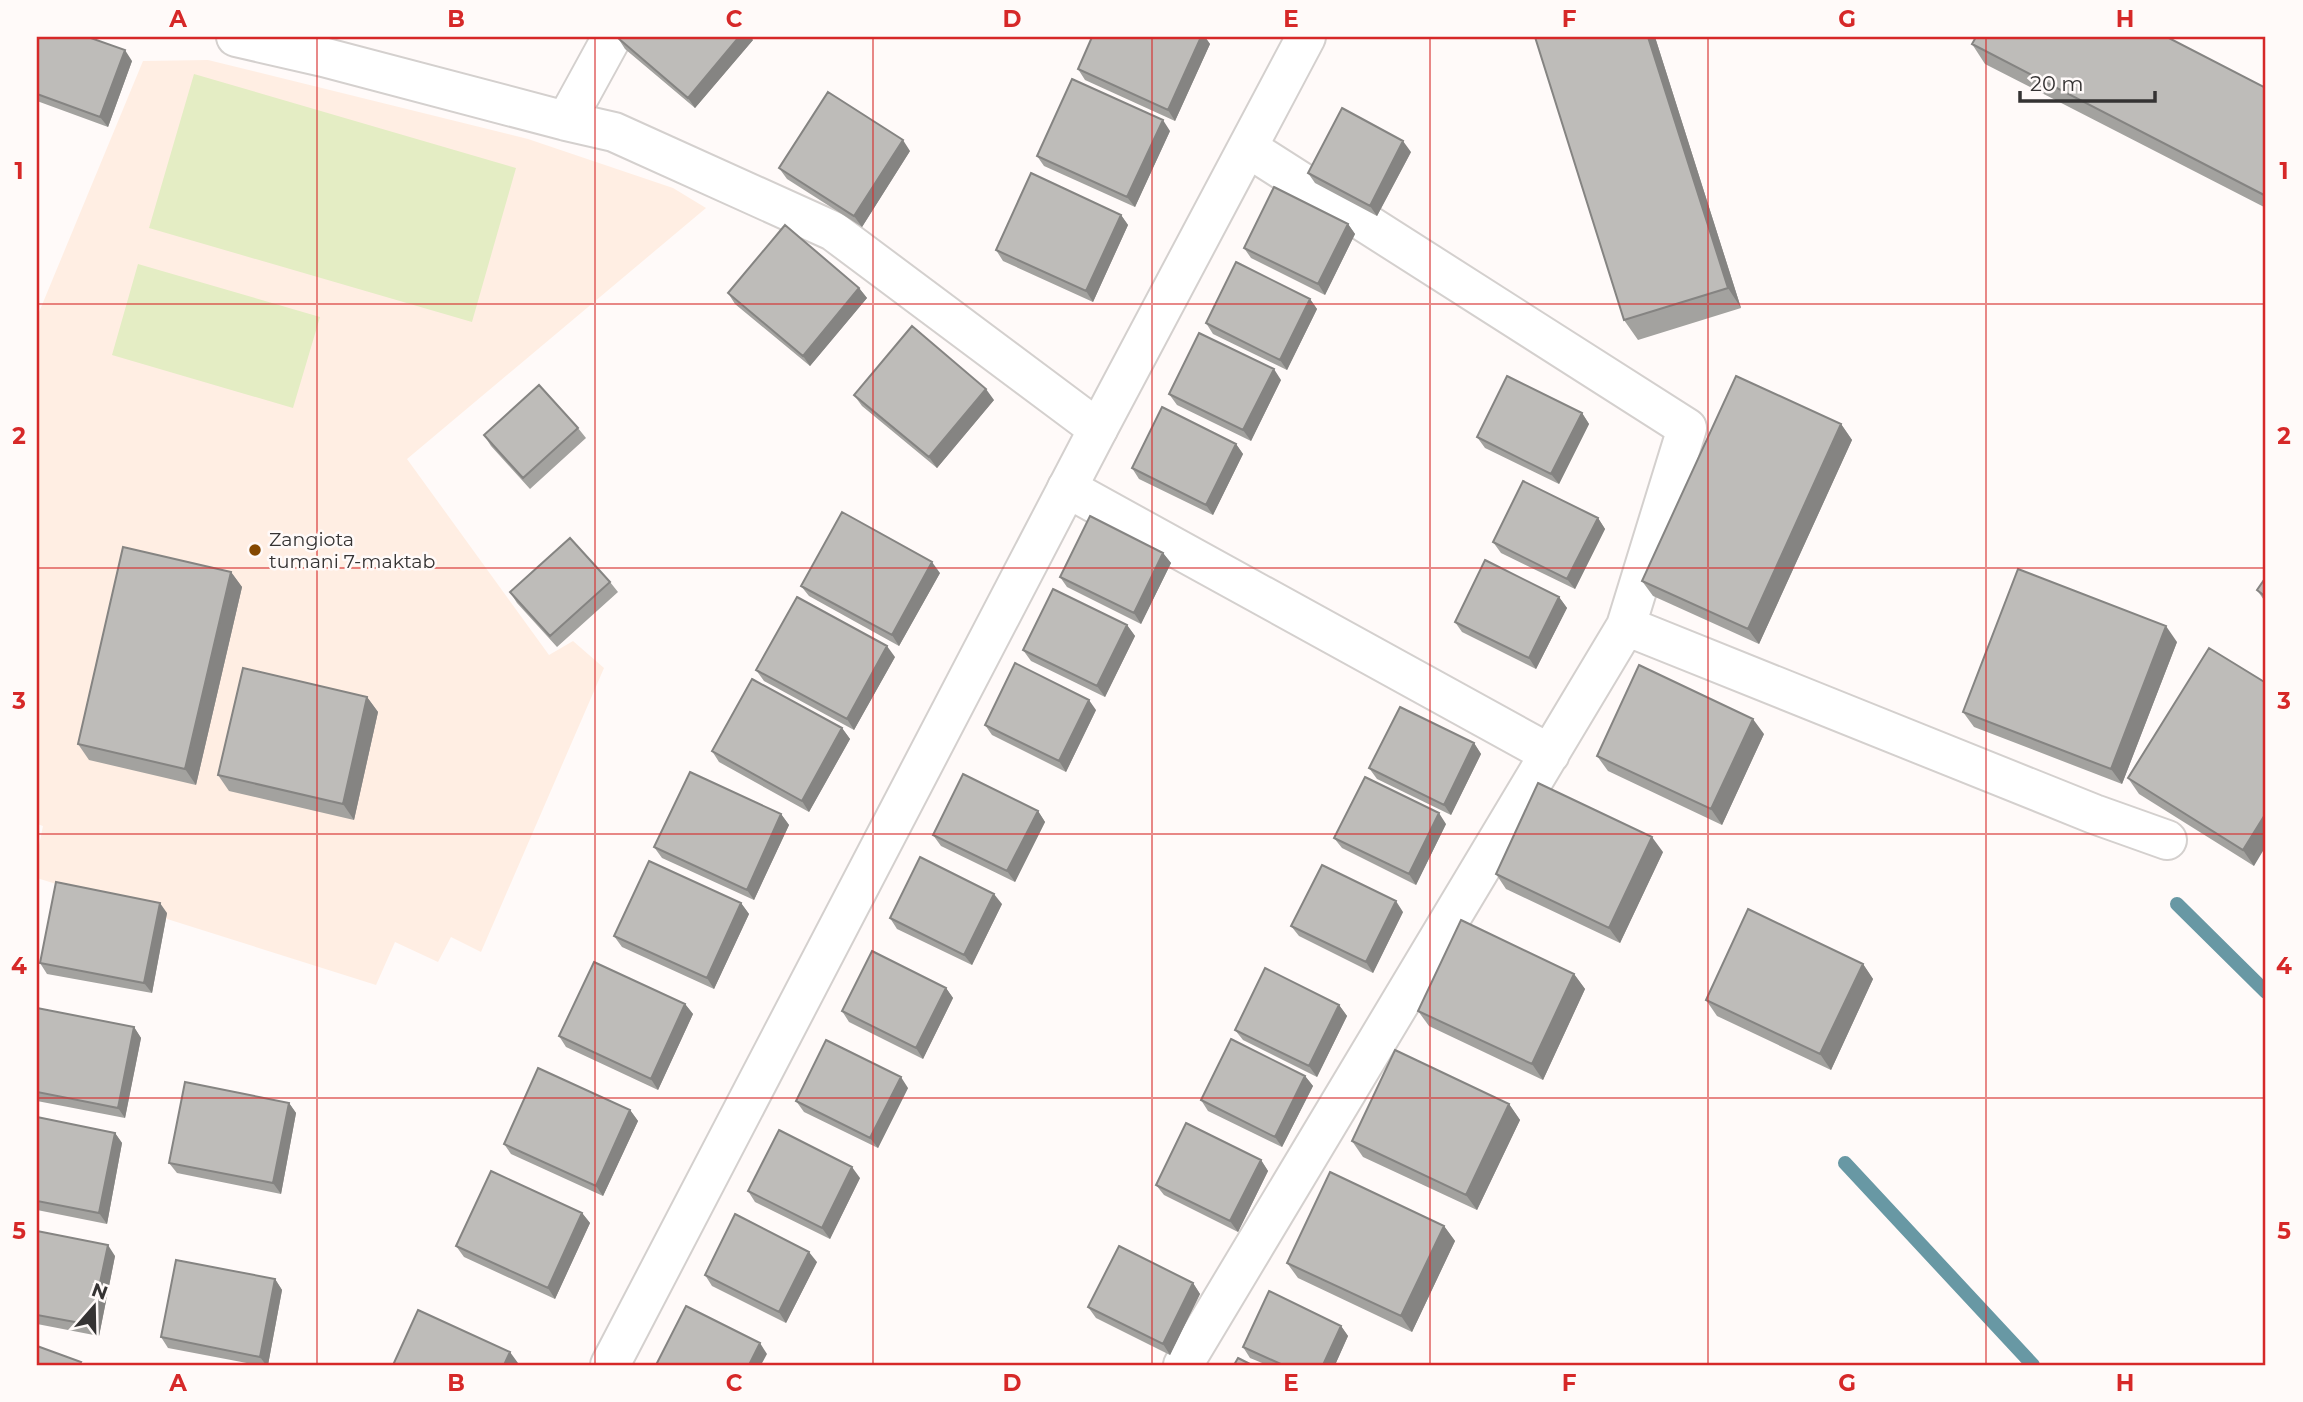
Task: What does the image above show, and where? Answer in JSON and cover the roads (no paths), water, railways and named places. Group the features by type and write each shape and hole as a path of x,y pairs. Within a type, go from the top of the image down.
{"street":[{"path":"236,37 614,132 834,231 1098,429"},
{"path":"566,121 612,37"},
{"path":"610,1365 1067,488 1306,37"},
{"path":"1183,1365 1626,626 1687,428 1248,148"},
{"path":"1067,488 1550,754"},
{"path":"1626,626 2094,814 2167,840"}],"waterway":[{"path":"2177,904 2266,992"},
{"path":"1845,1163 2033,1365"}],"place":[{"name":"Zangiota tumani 7-maktab","path":"255,550"}]}
